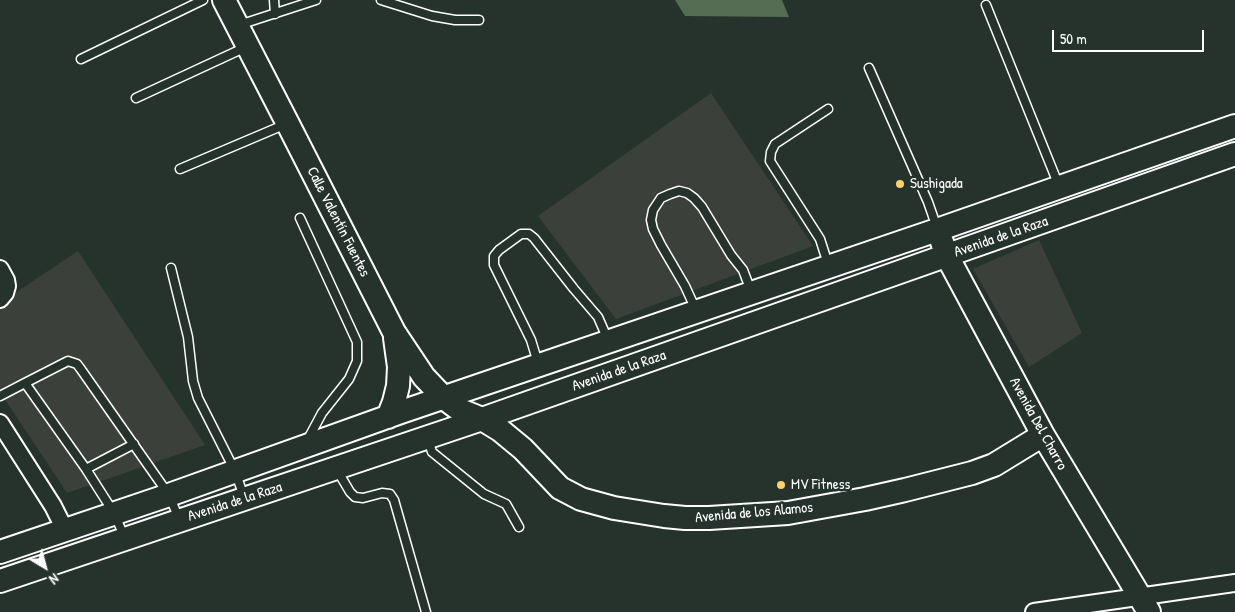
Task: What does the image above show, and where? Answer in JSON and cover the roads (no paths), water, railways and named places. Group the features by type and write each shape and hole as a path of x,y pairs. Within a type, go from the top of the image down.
{"main road":[{"name":"Calle Valentín Fuentes","path":"224,0 394,332 424,377 444,398 460,410 482,419"},
{"name":"Avenida de la Raza","path":"0,552 169,495 388,417 1060,188 1235,126"},
{"name":"Avenida de la Raza","path":"0,581 428,438 1235,154"},
{"name":"Avenida Del Charro","path":"938,230 947,256 1043,435 1145,604"},
{"path":"388,417 398,386 399,367 394,332"},
{"name":"Avenida de los Alamos","path":"482,419 500,430 523,449 560,488 581,499 614,508 685,518 788,513 905,490 972,473 994,464 1043,435"}],"street":[{"path":"0,269 7,286 5,293 0,299"},
{"path":"0,423 54,506 65,530"},
{"path":"1034,612 1145,604 1235,583"}],"lane":[{"path":"81,59 203,0"},
{"path":"274,0 275,14"},
{"path":"237,25 316,0"},
{"path":"381,0 432,16 455,20 479,20"},
{"path":"986,5 1060,188"},
{"path":"136,98 248,46"},
{"path":"869,68 928,202 938,230"},
{"path":"828,108 775,144 771,152 770,161 820,239 829,266"},
{"path":"180,169 288,124"},
{"path":"697,312 685,286 653,229 651,220 654,210 661,198 670,194 679,191 687,194 694,198 702,207 743,270 752,293"},
{"path":"300,218 357,342 357,361 349,379 322,413 303,447"},
{"path":"540,366 531,340 494,264 494,256 499,250 521,234 529,234 534,238 598,317 608,342"},
{"path":"171,268 188,337 193,382 198,398 235,471 244,499"},
{"path":"0,396 68,361 77,364 169,495 180,520"},
{"path":"25,383 86,469 114,513 125,539"},
{"path":"428,438 432,452 484,494 506,504 519,527"},
{"path":"86,469 134,444"},
{"path":"337,468 350,492 355,497 363,498 382,492 390,494 394,500 426,612"}],"place":[{"name":"Sushigada","path":"900,184"},
{"name":"MV Fitness","path":"781,485"}]}
